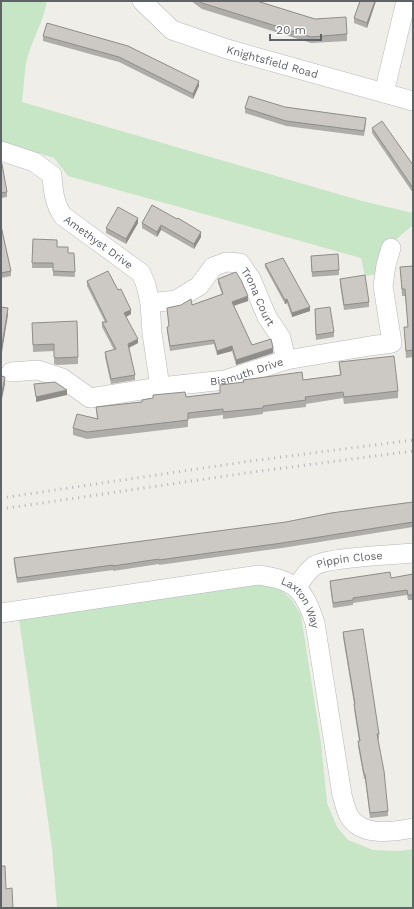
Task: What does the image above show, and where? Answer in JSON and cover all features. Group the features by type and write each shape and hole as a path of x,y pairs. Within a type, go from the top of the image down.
{"street":[{"name":"Knightsfield Road","path":"142,1 172,30 227,49 413,101"},
{"path":"384,93 406,1"},
{"name":"Amethyst Drive","path":"1,151 34,162 52,175 54,198 63,216 141,273 146,285 150,303 152,333 160,388"},
{"name":"Bismuth Drive","path":"6,372 38,370 62,378 90,398 225,380 286,360 392,343 383,286 386,265 391,248"},
{"name":"Trona Court","path":"150,303 176,300 199,286 213,267 226,262 240,262 251,279 267,317 281,338 286,360"},
{"name":"Pippin Close","path":"296,588 309,571 319,564 336,560 413,553"},
{"name":"Laxton Way","path":"1,613 259,575 278,578 290,583 305,598 314,623 342,795 350,817 363,829 397,831 413,828"}],"green space":[{"path":"1,1 47,1 27,59 22,102 362,201 413,213 413,225 387,247 377,274 365,276 361,258 68,176 54,158 1,141"},
{"path":"258,582 279,588 292,600 301,615 321,743 327,803 337,827 348,840 373,850 399,851 413,849 413,908 57,908 52,848 19,619"}],"building":[{"path":"199,1 257,1 315,19 346,17 347,34 311,37"},
{"path":"360,1 375,1 367,23 354,18"},
{"path":"47,23 128,46 199,81 193,94 119,57 43,36"},
{"path":"249,96 285,107 366,118 364,131 286,121 245,108"},
{"path":"382,121 413,165 413,188 372,128"},
{"path":"2,164 7,192 1,193 1,165"},
{"path":"152,205 201,232 194,244 161,225 157,232 142,223"},
{"path":"118,207 138,218 126,239 106,228"},
{"path":"1,226 11,271 1,273"},
{"path":"33,239 57,240 57,247 68,247 68,253 74,253 75,272 53,271 53,263 32,263"},
{"path":"338,254 339,270 312,272 311,256"},
{"path":"283,258 310,307 292,313 287,299 285,300 265,264"},
{"path":"413,266 413,350 406,351 404,327 408,327 405,289 402,289 400,267"},
{"path":"108,271 118,290 121,289 131,310 124,313 138,339 128,344 135,375 111,379 105,352 116,349 102,322 107,322 87,281"},
{"path":"236,272 248,296 232,302 252,345 271,339 273,348 236,360 232,346 217,351 214,340 170,346 167,327 169,326 167,308 181,305 191,299 192,305 223,294 218,279"},
{"path":"365,275 369,302 344,305 340,279"},
{"path":"1,307 8,308 1,351"},
{"path":"330,307 334,332 316,335 315,309"},
{"path":"77,321 78,357 54,357 54,344 33,345 32,323"},
{"path":"394,356 398,391 344,397 343,392 305,397 306,400 263,406 263,408 223,412 223,409 188,413 188,420 87,432 73,428 77,414 98,419 96,407 142,402 142,400 153,398 153,395 185,392 186,397 220,393 220,385 244,382 243,380 302,372 303,380 341,375 339,362"},
{"path":"1,376 5,377 1,397"},
{"path":"55,382 67,390 36,397 34,384"},
{"path":"413,502 413,522 282,543 17,578 14,558 286,522 331,513"},
{"path":"390,572 391,578 413,574 413,595 408,595 407,590 353,598 353,600 333,603 330,581"},
{"path":"363,629 379,734 377,734 384,771 388,811 370,813 365,774 358,741 360,741 355,704 343,632"},
{"path":"1,866 5,866 6,889 12,888 13,908 1,908"}],"railway":[{"path":"1,498 251,461 413,440"},
{"path":"1,509 253,472 413,451"}]}
